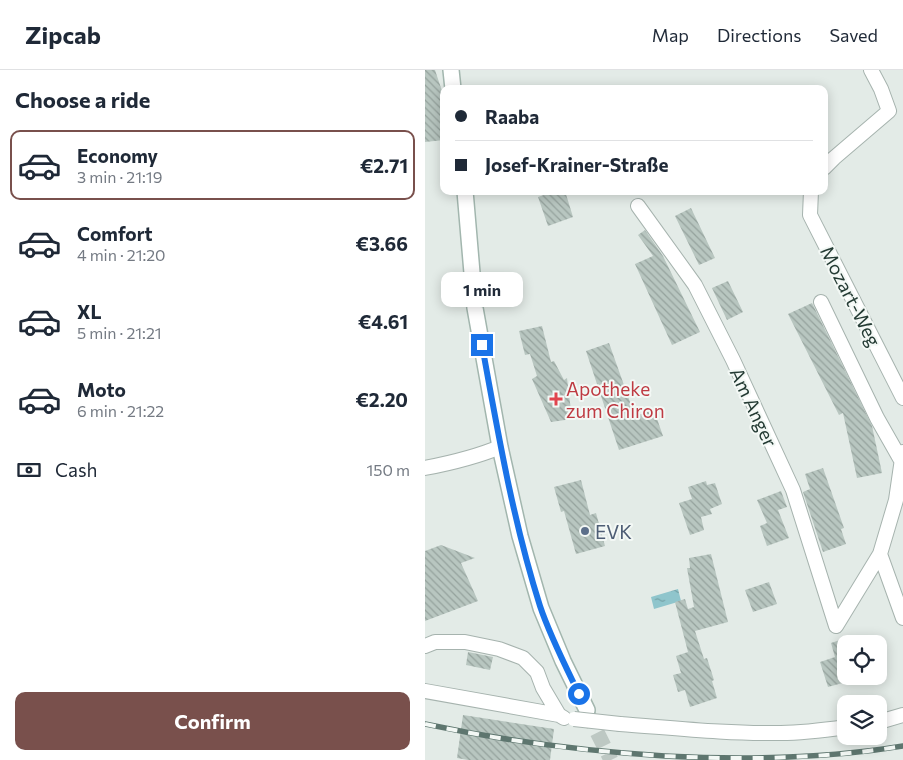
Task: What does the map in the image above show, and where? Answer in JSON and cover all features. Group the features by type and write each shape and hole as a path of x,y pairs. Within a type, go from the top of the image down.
{"main road":[{"path":"451,70 453,85"},
{"path":"465,195 475,308 500,447 520,536 541,608 563,661 581,715"}],"street":[{"path":"828,164 889,111 881,89 871,70"},
{"name":"Mozart-Weg","path":"811,195 810,216 903,398"},
{"name":"Am Anger","path":"638,206 695,285 733,360 793,490 836,626 880,554"},
{"path":"821,302 877,418 903,457 896,500 880,554 903,618"},
{"path":"425,468 449,464 500,447"},
{"path":"425,646 435,642 465,642 499,649 523,658 537,672 543,688 559,715"},
{"path":"425,691 559,715 563,718 581,715 621,724 712,731 782,733 837,728"},
{"path":"887,720 903,715"}],"water":[{"path":"678,589 681,601 654,609 651,597"}],"building":[{"path":"425,70 435,70 440,85 440,140 425,142"},
{"path":"544,195 566,195 573,217 548,226 538,197"},
{"path":"691,208 715,258 699,265 675,216"},
{"path":"645,230 663,256 700,332 672,345 635,264 653,256 638,235"},
{"path":"728,281 743,312 727,320 712,288"},
{"path":"812,303 872,426 882,473 857,478 843,413 839,415 788,314"},
{"name":"Apotheke zum Chiron","path":"542,326 551,362 554,361 564,380 567,378 572,419 551,422 532,379 537,376 530,354 525,355 519,331"},
{"path":"609,343 635,416 654,410 663,436 619,450 586,351"},
{"path":"823,468 844,528 841,529 846,544 823,552 803,492 810,489 805,474"},
{"name":"EVK","path":"581,480 590,515 596,513 605,546 576,554 564,511 561,512 554,487"},
{"path":"706,481 707,485 715,483 722,504 710,509 712,514 701,517 704,530 690,535 679,503 692,499 688,487"},
{"path":"781,491 787,507 778,510 789,538 767,546 760,526 767,523 757,500"},
{"path":"441,545 475,558 461,563 478,601 425,621 425,551"},
{"path":"711,554 728,622 695,631 704,659 707,658 717,698 690,707 685,690 678,692 673,675 681,673 676,656 688,652 675,602 685,599 688,609 694,607 687,568 690,568 689,558"},
{"path":"769,582 777,604 753,612 745,590"},
{"path":"837,641 837,684 828,687 820,662 835,657 831,643"},
{"path":"468,652 493,657 490,670 466,665"},
{"path":"463,715 554,729 550,760 468,760 457,758"}],"tunnel":[{"path":"587,712 611,760"}],"railway":[{"path":"425,724 544,744 665,756 724,758 814,756 903,746"}],"place":[{"name":"Apotheke zum Chiron","path":"556,399"},
{"name":"EVK","path":"585,531"}],"route":[{"path":"482,345 500,447 520,536 541,608 579,694"}]}
